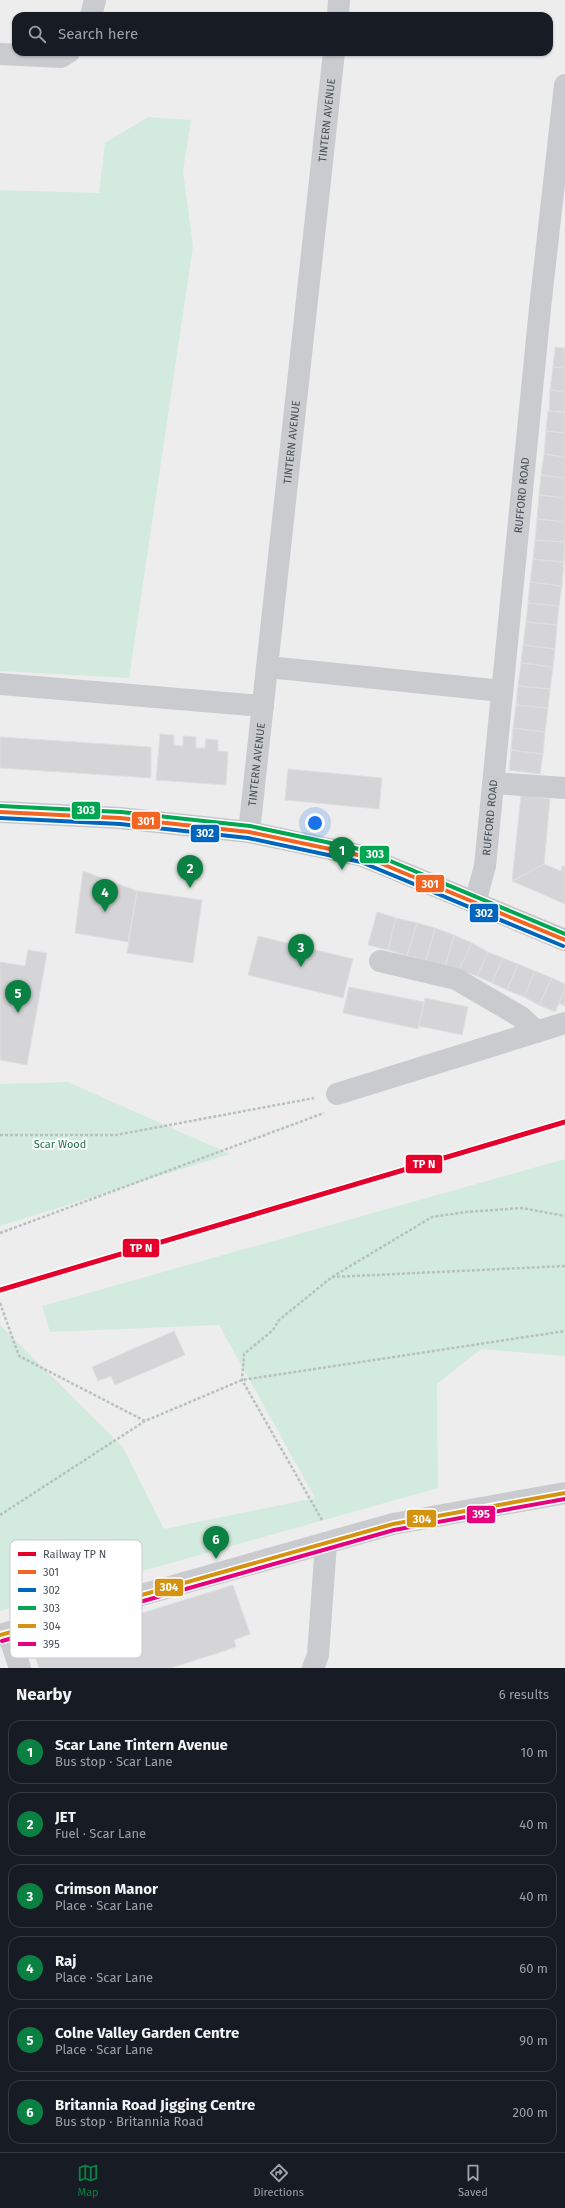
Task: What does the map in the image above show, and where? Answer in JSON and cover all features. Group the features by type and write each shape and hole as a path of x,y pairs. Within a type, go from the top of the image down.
{"main road":[{"path":"0,812 120,818 249,832 363,856 565,940"}],"street":[{"path":"92,12 95,0"},
{"path":"338,12 339,0"},
{"path":"0,54 12,55"},
{"path":"41,56 63,56"},
{"name":"TINTERN AVENUE","path":"249,832 334,56"},
{"name":"RUFFORD ROAD","path":"475,903 485,866 540,308 565,86"},
{"path":"268,667 502,691"},
{"path":"0,684 263,706"},
{"path":"493,783 565,788"},
{"path":"380,962 456,979 521,1017 537,1032"},
{"path":"337,1094 565,1023"},
{"path":"142,1595 393,1524 565,1493"},
{"path":"313,1668 318,1655 330,1542"},
{"path":"4,1634 10,1647"},
{"path":"15,1658 20,1668"}],"path":[{"path":"0,1135 116,1135 337,1094"},
{"path":"0,1233 330,1110 337,1094"},
{"path":"330,1542 242,1380 244,1354 272,1330 278,1320 332,1277 432,1217 466,1212 522,1208 565,1216"},
{"path":"332,1277 565,1266"},
{"path":"0,1303 19,1356 145,1421"},
{"path":"0,1515 145,1421 242,1380 565,1331"}],"green space":[{"path":"148,117 191,120 183,171 193,246 129,678 0,671 0,190 99,193 105,143"},
{"name":"Scar Wood","path":"68,1082 230,1154 0,1226 0,1084"},
{"path":"565,1159 565,1356 481,1349 437,1384 438,1488 142,1571 142,1540 10,1540 10,1608 0,1611 0,1325 123,1447 164,1529 315,1498 219,1325 50,1332 42,1306"}],"building":[{"path":"555,347 565,348 565,368 553,367"},
{"path":"553,367 565,368 565,392 550,390"},
{"path":"550,390 565,392 565,412 549,411"},
{"path":"548,411 565,413 565,433 546,431"},
{"path":"546,431 565,433 565,457 544,454"},
{"path":"544,454 565,457 565,478 541,475"},
{"path":"541,475 565,478 565,498 539,495"},
{"path":"539,495 565,498 565,522 537,519"},
{"path":"537,519 565,522 565,542 535,540"},
{"path":"535,540 565,542 564,562 533,559"},
{"path":"533,559 564,562 562,586 530,582"},
{"path":"530,582 562,586 559,606 528,603"},
{"path":"528,603 559,606 557,625 526,622"},
{"path":"526,622 557,625 555,649 523,645"},
{"path":"523,645 555,649 553,667 521,663"},
{"path":"521,663 553,667 550,689 518,686"},
{"path":"518,686 550,689 548,708 516,705"},
{"path":"516,705 548,708 545,732 513,728"},
{"path":"513,728 545,732 543,754 511,750"},
{"path":"160,734 174,735 174,745 183,746 183,736 196,737 196,748 205,748 206,739 218,740 218,751 228,752 226,785 156,780"},
{"path":"0,737 151,747 151,778 0,768"},
{"path":"511,750 543,754 540,774 509,770"},
{"path":"288,769 382,778 379,809 285,800"},
{"path":"521,795 550,799 544,864 512,881"},
{"path":"544,864 561,871 562,866 565,867 565,904 512,881"},
{"path":"83,871 137,891 128,942 75,933"},
{"path":"137,891 202,900 193,963 127,953"},
{"path":"377,912 396,918 388,950 368,945"},
{"path":"396,918 417,923 407,956 388,950"},
{"path":"417,923 435,928 426,961 407,956"},
{"path":"435,928 454,935 445,967 426,961"},
{"path":"454,935 472,943 459,970 445,967"},
{"path":"258,936 353,959 343,998 248,975"},
{"path":"472,943 488,952 477,976 459,970"},
{"path":"28,950 47,953 27,1065 0,1060 0,962 25,966"},
{"path":"488,952 503,958 492,983 477,976"},
{"path":"503,958 518,964 507,990 492,983"},
{"path":"518,964 535,971 524,997 507,990"},
{"path":"535,971 552,978 539,1005 524,997"},
{"path":"552,978 565,984 565,990 555,1012 539,1005"},
{"path":"349,987 424,1002 418,1029 343,1013"},
{"path":"565,990 565,1006 559,1003"},
{"path":"425,998 468,1007 462,1035 419,1026"},
{"path":"174,1331 185,1355 115,1385 111,1376 98,1381 92,1367"},
{"path":"233,1585 250,1634 234,1640 236,1647 171,1668 39,1668 36,1658 142,1658 142,1613"}],"transit line":[{"name":"303","path":"0,806 121,812 250,826 364,850 565,934"},
{"name":"301","path":"0,812 120,818 249,832 363,856 565,940"},
{"name":"302","path":"0,818 120,824 248,838 361,862 563,946"},
{"path":"0,1290 565,1122"},
{"name":"304","path":"142,1595 393,1524 565,1493"},
{"name":"395","path":"142,1601 394,1530 565,1499"},
{"name":"304","path":"0,1635 10,1632"},
{"name":"395","path":"2,1641 10,1639"}],"place":[{"name":"Scar Lane Tintern Avenue","path":"342,870"},
{"name":"JET","path":"190,888"},
{"name":"Raj","path":"105,912"},
{"name":"Crimson Manor","path":"301,967"},
{"name":"Colne Valley Garden Centre","path":"18,1013"},
{"name":"Britannia Road Jigging Centre","path":"216,1559"}]}
